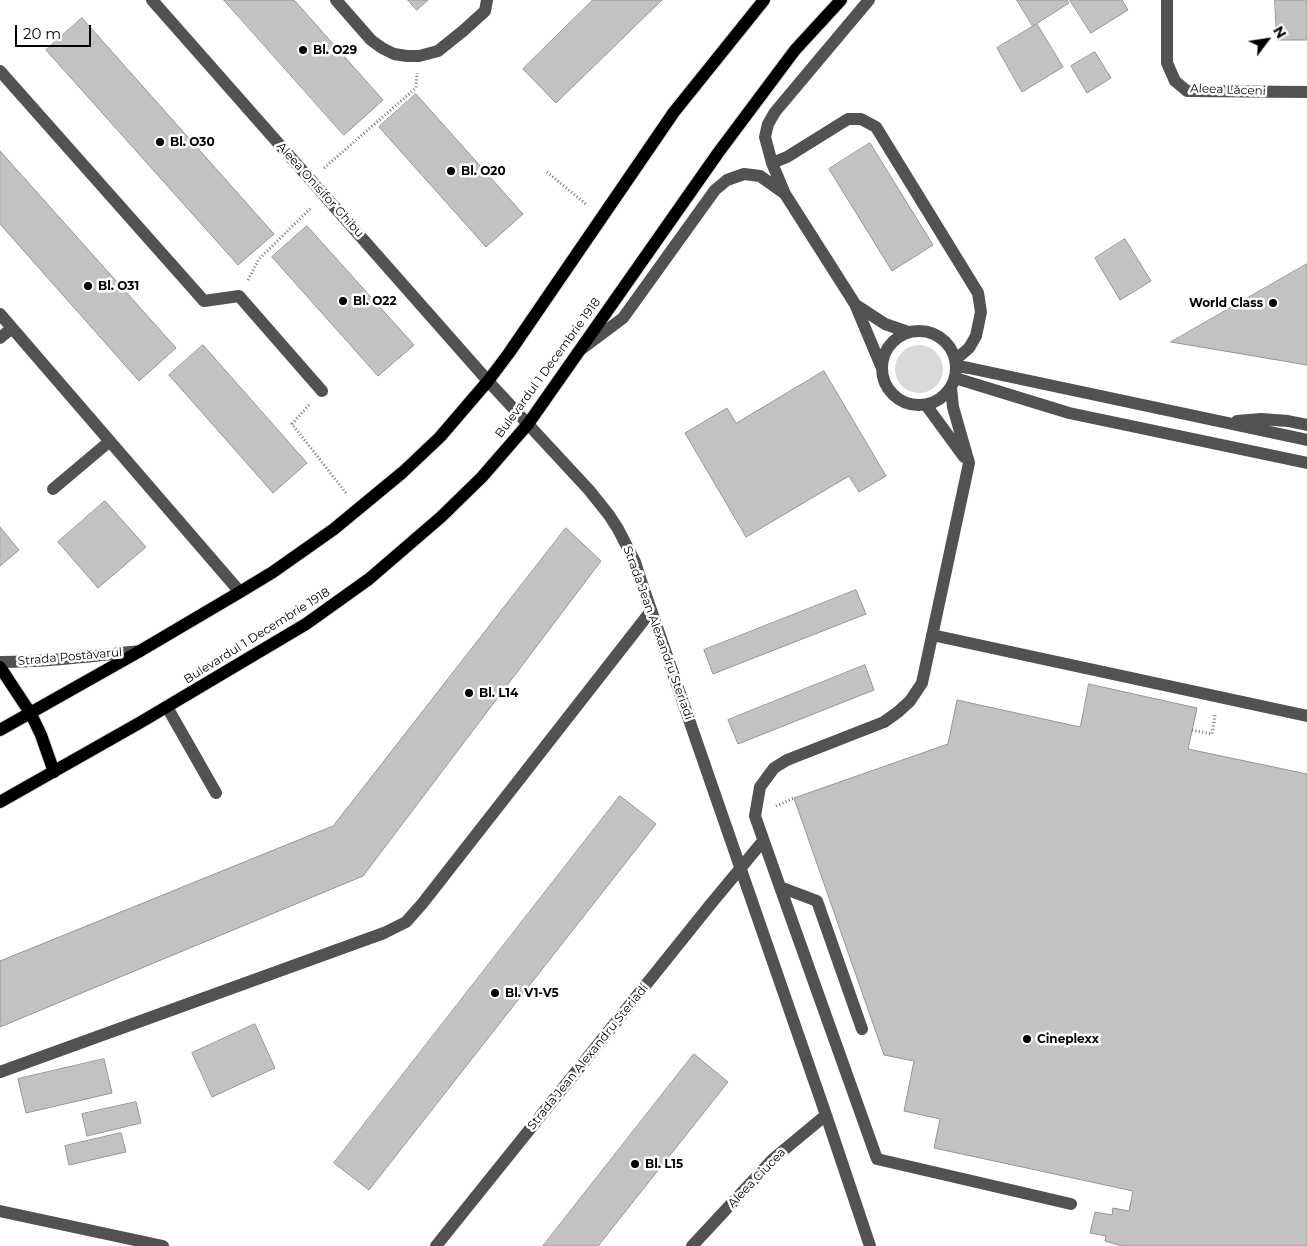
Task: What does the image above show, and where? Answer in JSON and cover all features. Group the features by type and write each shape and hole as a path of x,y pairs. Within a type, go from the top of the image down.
{"main road":[{"path":"0,730 240,592 303,551 359,510 440,437 509,353 674,112 764,0"},
{"name":"Bulevardul 1 Decembrie 1918","path":"0,802 306,624 369,579 441,517 482,477 528,424 718,153 795,50 841,0"},
{"path":"0,667 41,735 54,772"}],"street":[{"name":"Aleea Onisifor Ghibu","path":"152,0 488,380"},
{"path":"336,0 371,40 394,54 407,56 419,56 438,51 485,11 487,0"},
{"path":"772,163 787,157 848,119 861,119 876,127 978,293 981,312 976,336 954,373 944,396 926,405 917,406 898,400 885,386 881,366 855,304 785,194 772,163 765,137 768,124 775,112 869,0"},
{"name":"Aleea Lăceni","path":"1167,0 1167,63 1174,81 1187,91 1307,92"},
{"path":"0,71 204,301 239,296 322,391"},
{"path":"579,351 623,318 715,190 727,180 744,174 760,176 785,194"},
{"path":"855,304 885,324 908,332"},
{"path":"0,314 240,592"},
{"path":"0,338 12,328"},
{"path":"881,366 886,349 900,336 908,332 932,333 943,340 950,349 954,373 953,407 969,463 922,683 910,701 884,722 787,760 774,768 760,787 755,816 877,1159 1072,1204"},
{"path":"954,373 1224,422 1307,440"},
{"path":"954,373 1069,413 1307,463"},
{"name":"Strada Jean Alexandru Steriadi","path":"488,380 589,490 618,529 635,562 870,1246"},
{"path":"926,405 969,463"},
{"path":"1224,422 1261,419 1288,421 1307,425"},
{"path":"53,489 110,440"},
{"path":"0,1072 384,933 406,922 652,611"},
{"path":"932,635 1307,716"},
{"name":"Strada Postăvarul","path":"0,662 52,660 140,651"},
{"path":"166,707 216,793"},
{"path":"741,868 763,841"},
{"name":"Strada Jean Alexandru Steriadi","path":"436,1246 741,868"},
{"path":"780,887 816,901 862,1029"},
{"name":"Aleea Ciucea","path":"692,1246 773,1159 826,1115"},
{"path":"0,1211 163,1246"}],"path":[{"path":"311,180 416,88 419,56"},
{"path":"547,172 601,217"},
{"path":"239,296 259,259 324,195"},
{"path":"322,391 292,424 359,510"},
{"path":"1192,730 1212,734 1219,697"}],"shaded area":[{"path":"919,345 928,347 936,352 941,360 943,369 941,378 936,386 928,391 919,393 910,391 902,386 897,378 895,369 897,360 902,352 910,347"}],"building":[{"name":"Bl. O29","path":"224,0 294,0 383,100 344,135"},
{"path":"408,0 428,0 417,10"},
{"path":"593,0 662,0 556,103 523,69"},
{"path":"1017,0 1067,0 1069,3 1033,26"},
{"path":"1070,0 1122,0 1128,10 1091,33"},
{"path":"1275,0 1307,0 1307,40 1277,40"},
{"name":"Bl. O30","path":"82,18 274,234 238,265 46,50"},
{"path":"1037,24 1063,67 1022,92 997,48"},
{"path":"1095,52 1111,78 1087,93 1071,66"},
{"name":"Bl. O20","path":"416,94 523,214 486,247 379,127"},
{"path":"870,143 933,245 892,271 829,169"},
{"name":"Bl. O31","path":"0,151 176,348 139,381 0,224"},
{"name":"Bl. O22","path":"307,226 414,345 378,376 272,257"},
{"path":"1125,239 1151,281 1120,300 1095,258"},
{"name":"World Class","path":"1307,264 1307,365 1171,342"},
{"path":"203,345 307,463 273,493 169,375"},
{"path":"824,371 886,476 859,492 849,476 746,537 685,433 727,408 736,423"},
{"path":"105,501 146,547 98,588 58,542"},
{"path":"0,527 19,550 0,566"},
{"name":"Bl. L14","path":"566,528 601,561 363,876 0,1027 0,961 333,826"},
{"path":"856,590 866,614 713,674 704,650"},
{"path":"865,665 874,690 738,744 728,720"},
{"path":"1089,684 1197,708 1188,749 1307,774 1307,1246 1122,1246 1105,1241 1106,1236 1090,1233 1095,1212 1112,1215 1113,1208 1129,1211 1133,1191 934,1148 940,1119 904,1111 914,1061 884,1055 794,798 948,744 957,700 1080,727"},
{"name":"Bl. V1-V5","path":"620,796 656,824 369,1190 334,1163"},
{"path":"255,1024 275,1068 212,1097 192,1053"},
{"name":"Bl. L15","path":"694,1054 728,1082 598,1246 543,1246"},
{"path":"104,1059 112,1093 26,1113 18,1079"},
{"path":"136,1102 141,1123 87,1136 82,1114"},
{"path":"121,1133 126,1152 69,1165 65,1146"}],"place":[{"name":"Bl. O29","path":"303,50"},
{"name":"Bl. O30","path":"160,142"},
{"name":"Bl. O20","path":"451,171"},
{"name":"Bl. O31","path":"88,286"},
{"name":"Bl. O22","path":"343,301"},
{"name":"World Class","path":"1273,303"},
{"name":"Bl. L14","path":"469,693"},
{"name":"Bl. V1-V5","path":"495,993"},
{"name":"Cineplexx","path":"1027,1039"},
{"name":"Bl. L15","path":"635,1164"}]}
